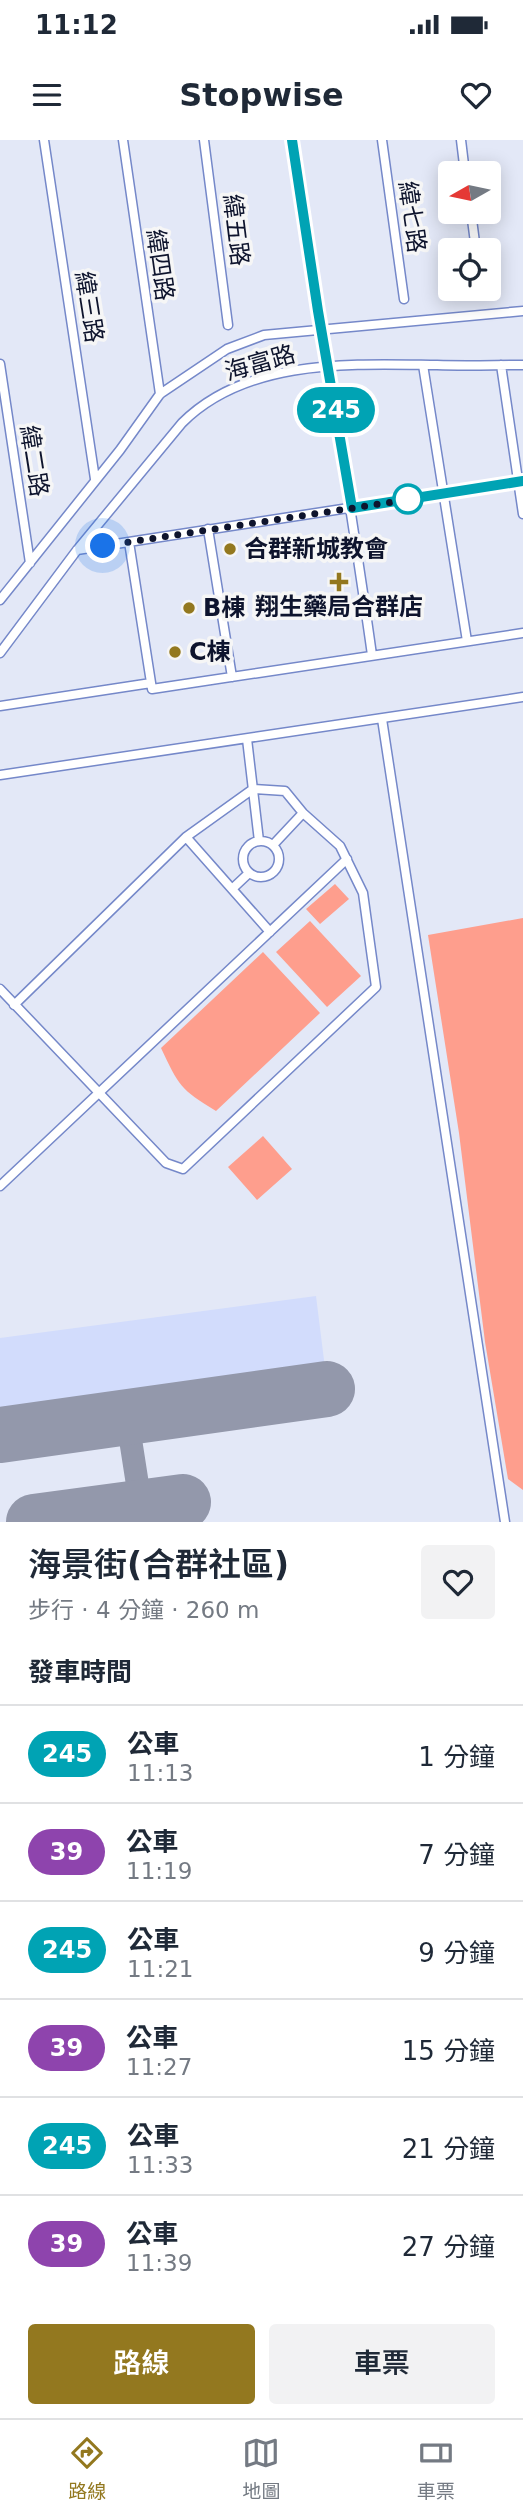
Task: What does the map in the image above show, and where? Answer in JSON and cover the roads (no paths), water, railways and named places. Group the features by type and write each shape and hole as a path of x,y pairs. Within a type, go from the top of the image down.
{"street":[{"name":"緯三路","path":"44,140 95,480"},
{"name":"緯四路","path":"123,140 160,394"},
{"name":"緯五路","path":"204,140 228,325"},
{"path":"292,140 352,508 372,655"},
{"name":"緯七路","path":"382,140 404,299"},
{"path":"461,140 464,161"},
{"path":"0,600 121,450 160,394 227,349 264,335 523,311"},
{"name":"緯二路","path":"0,364 30,563"},
{"path":"424,365 467,641"},
{"path":"501,365 523,514"},
{"name":"海富路","path":"0,653 77,550 182,423 220,394 284,373 328,366 523,365"},
{"path":"77,550 520,482"},
{"path":"208,529 232,677"},
{"path":"129,542 152,686"},
{"path":"0,706 232,677 523,633"},
{"path":"0,775 523,698"},
{"path":"382,719 505,1522"},
{"path":"247,739 259,841"},
{"path":"0,989 14,1005 100,1092 166,1163 183,1170 376,987 363,893 340,846 303,813 285,791 253,789 186,837 14,1005"},
{"path":"273,845 303,813"},
{"path":"186,837 270,932"},
{"path":"259,841 273,845 279,860 275,871 265,877 249,873 245,869 242,856 248,846 259,841"},
{"path":"0,1186 346,859"},
{"path":"232,889 249,873"}],"place":[{"name":"合群新城教會","path":"230,549"},
{"name":"翔生藥局合群店","path":"339,582"},
{"name":"B棟","path":"189,608"},
{"name":"C棟","path":"175,652"}]}
